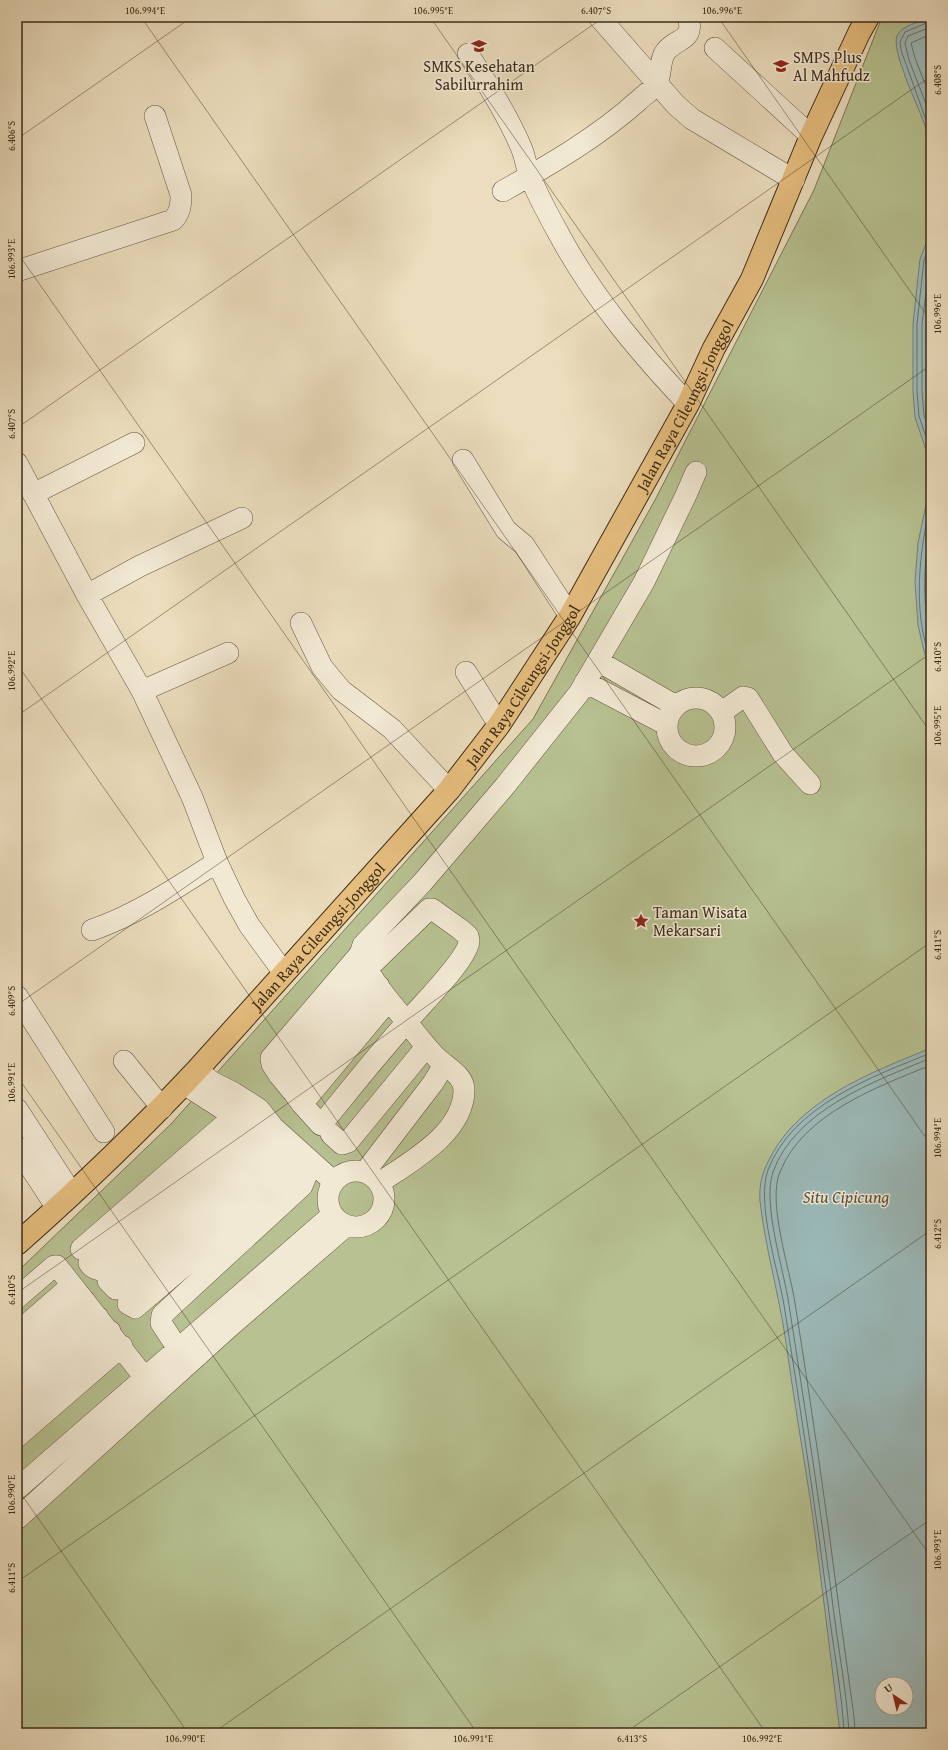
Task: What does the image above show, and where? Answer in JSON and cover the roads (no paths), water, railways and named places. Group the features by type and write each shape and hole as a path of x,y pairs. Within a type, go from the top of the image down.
{"main road":[{"name":"Jalan Raya Cileungsi-Jonggol","path":"17,1244 162,1108 191,1077 449,790 500,725 570,616 688,404 714,348 752,279 811,136 859,33 868,17"}],"street":[{"path":"600,17 657,83 692,119 794,180"},
{"path":"503,191 530,176 616,121 657,83 663,56 667,50 687,36 691,29 688,17"},
{"path":"715,48 811,136"},
{"path":"468,54 507,119 521,148 530,176 561,238 585,281 598,300 655,369 688,404"},
{"path":"17,271 173,220 176,217 181,206 181,195 154,116"},
{"path":"33,494 134,443"},
{"path":"464,460 506,530 524,545 570,616"},
{"path":"17,463 87,595 142,691 192,797 217,862 234,898 249,925 284,973"},
{"path":"372,1178 436,1142 455,1122 459,1112 464,1089 457,1073 444,1065 415,1034 383,994 364,961 364,945 422,883 505,786 579,693 644,582 696,472"},
{"path":"87,595 140,566 242,518"},
{"path":"301,623 322,667 341,690 392,729 449,790"},
{"path":"142,691 228,652"},
{"path":"598,661 676,706"},
{"path":"466,672 500,725"},
{"path":"585,682 667,725"},
{"path":"722,712 743,697 748,698 783,754 810,784"},
{"path":"700,698 712,702 722,712 726,725 722,740 712,752 703,756 688,755 675,747 669,739 667,725 670,714 676,706 687,700 700,698"},
{"path":"92,930 128,916 217,862"},
{"path":"429,909 432,909 468,936 468,949 443,982 415,1034 348,1142 342,1144 326,1129 279,1075 364,961 429,909"},
{"path":"297,1097 383,994"},
{"path":"17,996 104,1132"},
{"path":"326,1129 415,1034"},
{"path":"124,1061 162,1108"},
{"path":"372,1178 444,1065"},
{"path":"178,1349 161,1324 162,1315 302,1186 307,1174 191,1077"},
{"path":"17,1109 64,1201"},
{"path":"81,1249 225,1124 270,1144 334,1182"},
{"path":"270,1144 138,1307 133,1308 130,1306 129,1299 131,1294 270,1144"},
{"path":"270,1144 120,1289 116,1289 109,1282 108,1278 114,1269 270,1144"},
{"path":"270,1144 104,1270 99,1270 90,1265 89,1263 91,1258 270,1144"},
{"path":"17,1147 64,1201"},
{"path":"356,1171 372,1178 383,1190 384,1199 383,1208 373,1222 365,1226 357,1227 339,1221 329,1207 328,1196 334,1182 346,1173 356,1171"},
{"path":"17,1489 178,1349 339,1221"},
{"path":"17,1519 227,1329 339,1221"},
{"path":"17,1298 54,1266 57,1266 145,1378"},
{"path":"17,1311 91,1309"},
{"path":"17,1333 91,1309"},
{"path":"17,1360 91,1309"},
{"path":"17,1386 91,1309"},
{"path":"17,1412 91,1309"},
{"path":"17,1437 91,1309"}],"water":[{"path":"931,18 931,149 925,126 901,65 896,43 899,32 903,29 912,24"},
{"path":"931,231 931,481 928,456 915,417 913,392 913,324 920,259"},
{"path":"931,481 931,671 925,655 918,625 915,582 918,543"},
{"name":"Situ Cipicung","path":"931,1048 931,1733 840,1733 812,1511 785,1336 768,1252 760,1201 760,1188 766,1166 779,1143 795,1124 814,1107 836,1092 883,1068"}],"place":[{"name":"SMKS Kesehatan Sabilurrahim","path":"479,46"},
{"name":"SMPS Plus Al Mahfudz","path":"781,66"},
{"name":"Taman Wisata Mekarsari","path":"641,921"}]}
